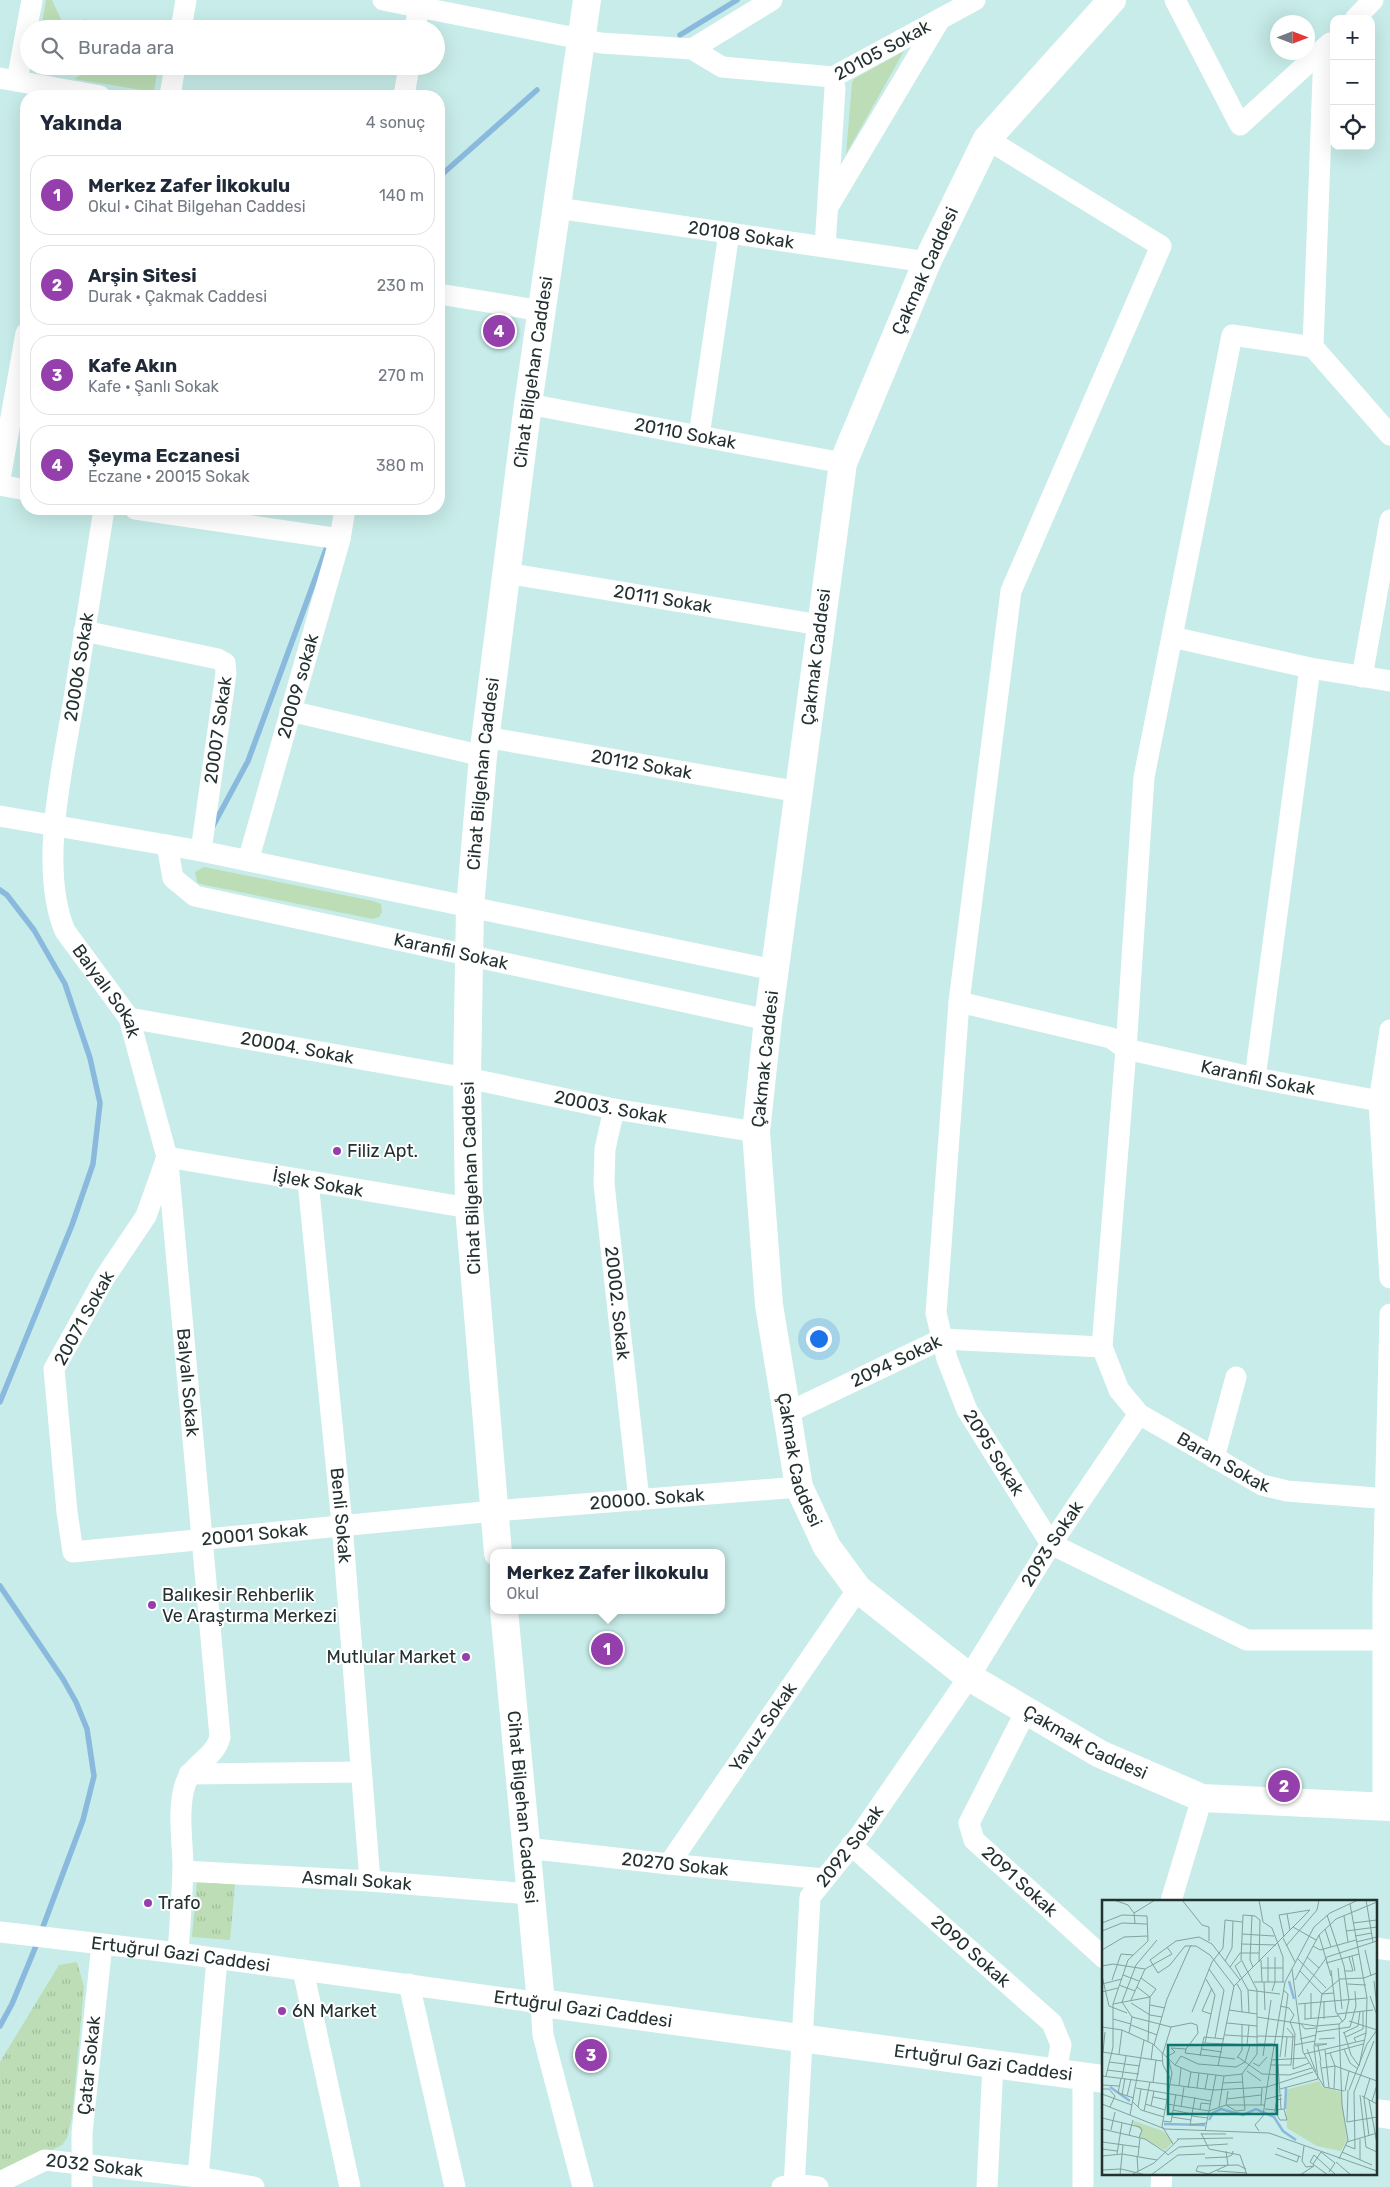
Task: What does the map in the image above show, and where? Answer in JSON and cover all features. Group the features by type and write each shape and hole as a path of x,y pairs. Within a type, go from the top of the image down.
{"main road":[{"name":"Cihat Bilgehan Caddesi","path":"498,1549 469,1208 467,1078 470,907 484,746 506,573 528,404 587,0"},
{"name":"Çakmak Caddesi","path":"1112,0 987,139 927,262 843,463 774,970 756,1132 769,1305 799,1487 828,1547 858,1589 969,1677 1100,1754 1202,1798 1386,1807"},
{"name":"Cihat Bilgehan Caddesi","path":"504,1614 541,2004"},
{"name":"Ertuğrul Gazi Caddesi","path":"541,2004 1093,2077"}],"street":[{"path":"26,20 32,0"},
{"path":"183,20 186,0"},
{"name":"20105 Sokak","path":"383,0 419,4 601,43 692,49 722,68 833,77 975,0"},
{"path":"692,49 772,0"},
{"path":"1175,0 1240,125 1329,45"},
{"path":"1359,15 1374,0"},
{"path":"416,20 419,4"},
{"path":"829,205 940,19"},
{"path":"20,40 8,79 57,90"},
{"path":"1313,347 1329,45"},
{"path":"171,90 174,75"},
{"path":"405,90 408,75"},
{"path":"825,247 835,88"},
{"name":"2095 Sokak","path":"987,139 1161,246 1011,591 959,1002 936,1313 947,1360 967,1410 1051,1544"},
{"name":"20108 Sokak","path":"557,208 927,262"},
{"path":"699,436 729,233"},
{"path":"445,295 542,311"},
{"path":"1102,1347 1126,1049 1144,777 1232,335 1313,347 1390,435"},
{"path":"0,479 20,367"},
{"name":"20110 Sokak","path":"528,404 843,463"},
{"path":"0,485 20,489"},
{"name":"20006 Sokak","path":"53,825 103,515"},
{"path":"176,515 339,539"},
{"name":"20009 sokak","path":"248,861 339,539 344,515"},
{"path":"1362,677 1390,520"},
{"name":"20111 Sokak","path":"506,573 820,625"},
{"name":"20007 Sokak","path":"84,632 218,659 225,664 226,673 201,851"},
{"path":"1172,637 1310,668 1390,681"},
{"path":"1254,1078 1310,668"},
{"name":"20112 Sokak","path":"290,712 484,746 799,792"},
{"path":"0,816 201,851 774,970"},
{"name":"Balyalı Sokak","path":"53,825 55,897 58,914 65,930 129,1018 167,1157 220,1737 213,1753 190,1774 182,1798 183,1870 178,1953"},
{"name":"Karanfil Sokak","path":"167,845 173,878 195,896 768,1020"},
{"name":"Karanfil Sokak","path":"959,1002 1111,1038 1126,1049 1254,1078 1385,1103"},
{"name":"20004. Sokak","path":"129,1018 467,1078"},
{"path":"1390,1030 1385,1103 1390,1278"},
{"name":"20003. Sokak","path":"467,1078 614,1109 756,1132"},
{"name":"20002. Sokak","path":"614,1109 604,1149 604,1184 639,1500"},
{"name":"İşlek Sokak","path":"167,1157 469,1208"},
{"name":"20071 Sokak","path":"73,1552 67,1512 54,1369 105,1277 146,1216 167,1157"},
{"name":"Benli Sokak","path":"308,1181 342,1526 370,1881"},
{"path":"1386,1807 1384,1640 1387,1591 1390,1314"},
{"name":"2094 Sokak","path":"787,1413 942,1339 1102,1347"},
{"name":"Baran Sokak","path":"1102,1347 1119,1390 1139,1414 1262,1486 1287,1491 1388,1498"},
{"path":"1214,1458 1236,1377"},
{"name":"2093 Sokak","path":"969,1677 1051,1544 1139,1414"},
{"name":"20000. Sokak","path":"494,1511 799,1487"},
{"name":"20001 Sokak","path":"73,1552 494,1511"},
{"path":"1051,1544 1247,1640 1384,1640"},
{"name":"Yavuz Sokak","path":"669,1864 858,1589"},
{"name":"2092 Sokak","path":"790,2186 803,2038 810,1897 851,1846 969,1677"},
{"name":"2091 Sokak","path":"1026,1711 969,1824 974,1840 1102,1956"},
{"path":"190,1774 361,1772"},
{"path":"1171,1900 1202,1798"},
{"name":"2090 Sokak","path":"851,1846 1052,2023 1061,2046 1056,2072"},
{"name":"20270 Sokak","path":"526,1848 824,1879"},
{"name":"Asmalı Sokak","path":"183,1870 370,1881 530,1894"},
{"name":"Ertuğrul Gazi Caddesi","path":"0,1932 178,1953 541,2004"},
{"name":"Çatar Sokak","path":"82,2187 80,2163 102,1944"},
{"path":"198,2177 217,1959"},
{"path":"303,1970 350,2187"},
{"path":"409,1984 455,2187"},
{"path":"541,2004 543,2035 583,2187"},
{"path":"987,2187 993,2064"},
{"path":"1082,2187 1093,2077"},
{"name":"2032 Sokak","path":"0,2182 45,2160 198,2177 254,2187"},
{"path":"1161,2187 1162,2174"},
{"path":"790,2186 818,2187"}],"green space":[{"path":"46,0 52,0 61,20 43,20"},
{"path":"904,51 846,154 852,83 854,79"},
{"path":"81,75 157,75 154,90 142,90 74,79"},
{"path":"204,867 373,901 381,904 382,912 379,917 373,919 200,884 197,882 195,872"},
{"path":"197,1881 235,1884 230,1940 192,1937"},
{"path":"77,1962 84,1987 72,2117 67,2138 62,2145 0,2175 0,2062 59,1965"}],"waterway":[{"path":"680,35 737,0"},
{"path":"445,172 537,90"},
{"path":"213,826 248,761 328,544"},
{"path":"0,890 7,895 34,930 65,984 90,1058 100,1103 93,1164 72,1225 0,1402"},
{"path":"0,1586 63,1679 76,1702 87,1729 94,1776 83,1820 41,1932"},
{"path":"0,2026 12,2004 38,1941"}],"place":[{"name":"Şeyma Eczanesi","path":"499,331"},
{"name":"Filiz Apt.","path":"337,1151"},
{"name":"Balıkesir Rehberlik Ve Araştırma Merkezi","path":"152,1605"},
{"name":"Merkez Zafer İlkokulu","path":"607,1649"},
{"name":"Mutlular Market","path":"466,1657"},
{"name":"Arşin Sitesi","path":"1284,1786"},
{"name":"Trafo","path":"148,1903"},
{"name":"6N Market","path":"282,2011"},
{"name":"Kafe Akın","path":"591,2055"}]}
